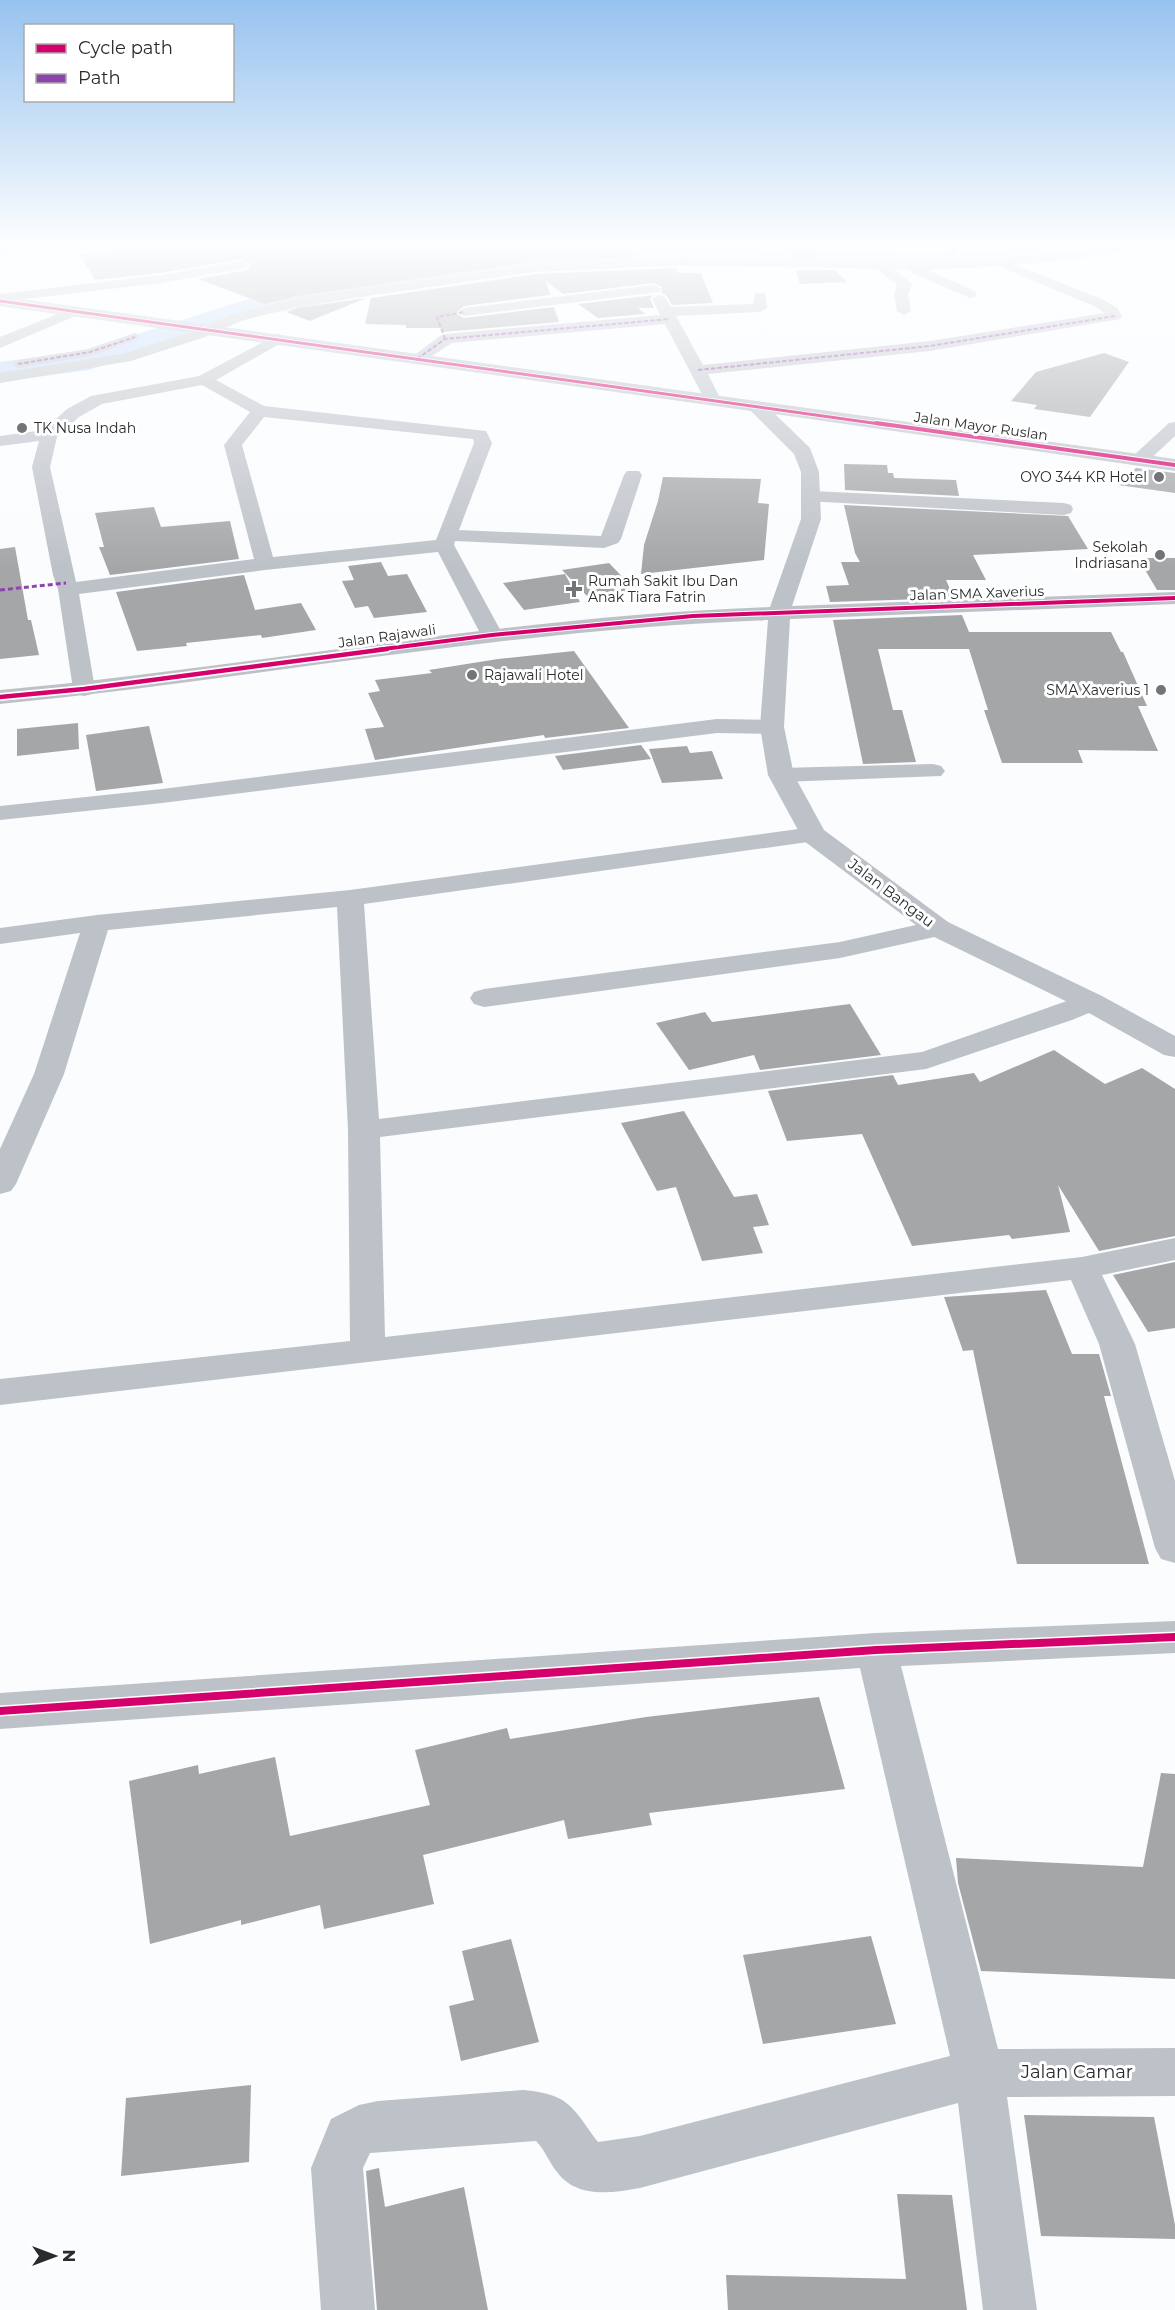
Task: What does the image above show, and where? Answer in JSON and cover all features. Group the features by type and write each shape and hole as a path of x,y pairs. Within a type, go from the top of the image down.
{"street":[{"path":"0,366 85,353"},
{"path":"0,378 118,360 135,353"},
{"path":"82,678 68,589 63,575 41,467 49,435 73,413 97,400 204,380 253,353"},
{"name":"Jalan Mayor Ruslan","path":"374,353 1175,465"},
{"path":"417,359 426,353"},
{"path":"694,353 699,370 713,400"},
{"path":"699,370 865,353"},
{"path":"204,380 260,411 480,435 483,443 446,540 492,635"},
{"path":"0,389 39,388"},
{"path":"76,394 97,400"},
{"name":"Jalan Bangau","path":"757,407 803,452 810,472 811,519 779,614 771,727 781,775 813,835 938,928 1091,1002 1175,1048"},
{"path":"260,411 233,445 265,564"},
{"path":"1139,460 1175,427"},
{"path":"0,441 49,435"},
{"path":"68,589 446,540 604,542 611,539 633,475"},
{"path":"812,497 1064,509"},
{"name":"Jalan SMA Xaverius","path":"779,614 814,610 1175,598"},
{"name":"Jalan Rajawali","path":"0,697 82,678 492,635 650,621 696,621 779,614"},
{"path":"0,813 162,796 717,726 771,727"},
{"path":"781,775 933,771"},
{"path":"0,936 97,923 351,898 813,835"},
{"path":"351,898 364,1130 368,1351"},
{"path":"0,1184 49,1074 97,923"},
{"path":"484,998 840,950 938,928"},
{"path":"364,1130 926,1060 1091,1002"},
{"path":"0,1392 1082,1268 1175,1250"},
{"path":"1082,1268 1117,1344 1175,1548"},
{"path":"0,1711 876,1650 1175,1637"},
{"path":"876,1650 979,2073 1010,2310"},
{"name":"Jalan Camar","path":"348,2310 337,2168 349,2137 358,2130 378,2126 523,2115 546,2118 560,2129 576,2158 588,2165 602,2168 640,2162 979,2073 1175,2072"}],"building":[{"path":"1104,353 1129,362 1090,417 1034,409 1037,405 1011,401 1036,372"},
{"path":"844,464 887,465 888,473 893,473 894,478 956,480 959,496 845,490"},
{"path":"1136,468 1175,473 1175,493 1118,485"},
{"path":"663,477 761,479 758,503 769,504 764,560 641,574 644,545"},
{"path":"844,505 1068,516 1088,549 973,555 986,580 946,580 954,598 830,602 826,586 849,585 841,562 860,562 855,553"},
{"path":"154,507 161,527 230,521 239,559 110,575 99,547 104,547 95,513"},
{"path":"15,547 28,620 31,620 39,655 0,659 0,549"},
{"path":"1138,558 1175,558 1175,590 1157,590"},
{"path":"381,562 388,576 407,574 427,612 374,618 368,606 355,608 342,581 354,580 348,566"},
{"path":"609,563 635,590 588,597 562,570"},
{"path":"565,574 580,602 524,610 503,583"},
{"path":"244,575 255,610 301,603 316,630 262,638 261,635 186,643 187,646 137,651 116,592"},
{"path":"962,615 969,632 1111,632 1123,652 1147,706 1138,706 1158,751 1078,750 1083,763 1002,763 984,710 988,710 969,649 878,649 893,710 902,710 916,762 863,764 833,620"},
{"path":"574,651 629,728 545,738 544,735 375,760 365,729 384,727 368,693 380,691 375,680 432,673 429,670 498,659"},
{"path":"78,723 79,749 17,756 17,729"},
{"path":"149,726 163,783 96,791 86,735"},
{"path":"641,745 651,759 563,770 555,756"},
{"path":"687,746 690,753 712,751 723,779 662,783 649,749"},
{"path":"850,1004 881,1055 760,1070 754,1055 689,1070 656,1023 705,1012 712,1022"},
{"path":"1054,1050 1105,1084 1142,1068 1175,1089 1175,1236 1099,1251 1058,1185 1070,1232 1012,1239 1009,1235 912,1246 862,1134 787,1141 768,1091 893,1075 898,1085 974,1073 980,1082"},
{"path":"684,1111 734,1197 757,1194 769,1225 753,1227 763,1253 702,1261 676,1187 657,1191 621,1123"},
{"path":"1175,1262 1175,1328 1148,1332 1113,1275"},
{"path":"1046,1290 1072,1354 1099,1354 1111,1396 1104,1396 1149,1564 1017,1564 973,1350 963,1351 944,1297"},
{"path":"819,1697 845,1789 649,1813 652,1825 568,1839 564,1820 423,1855 434,1904 324,1929 320,1905 241,1925 241,1920 150,1944 129,1781 198,1765 199,1774 275,1757 290,1836 430,1805 415,1750 507,1728 510,1739 646,1717"},
{"path":"1161,1773 1175,1774 1175,1979 981,1971 958,1883 956,1858 1143,1867"},
{"path":"871,1936 896,2024 763,2044 743,1955"},
{"path":"511,1939 539,2042 461,2061 449,2006 474,2000 462,1951"},
{"path":"251,2085 249,2162 121,2176 126,2098"},
{"path":"1024,2115 1154,2117 1175,2225 1175,2239 1041,2236"},
{"path":"379,2168 385,2207 464,2187 488,2310 377,2310 366,2171"},
{"path":"897,2194 952,2195 967,2310 728,2310 726,2275 906,2279"}],"waterway":[{"path":"0,372 89,360 111,353"}],"marked path":[{"path":"18,364 85,353"},
{"path":"417,359 426,353"},
{"path":"698,370 864,353"},
{"path":"0,590 66,583"}],"cycle path":[{"path":"371,353 1175,465"},
{"path":"0,697 84,689 492,635 693,616 1175,598"},
{"path":"0,1711 876,1650 1175,1637"}],"place":[{"name":"TK Nusa Indah","path":"22,428"},
{"name":"OYO 344 KR Hotel","path":"1159,477"},
{"name":"Sekolah Indriasana","path":"1160,555"},
{"name":"Rumah Sakit Ibu Dan Anak Tiara Fatrin","path":"574,589"},
{"name":"Rajawali Hotel","path":"472,675"},
{"name":"SMA Xaverius 1","path":"1161,690"}]}
